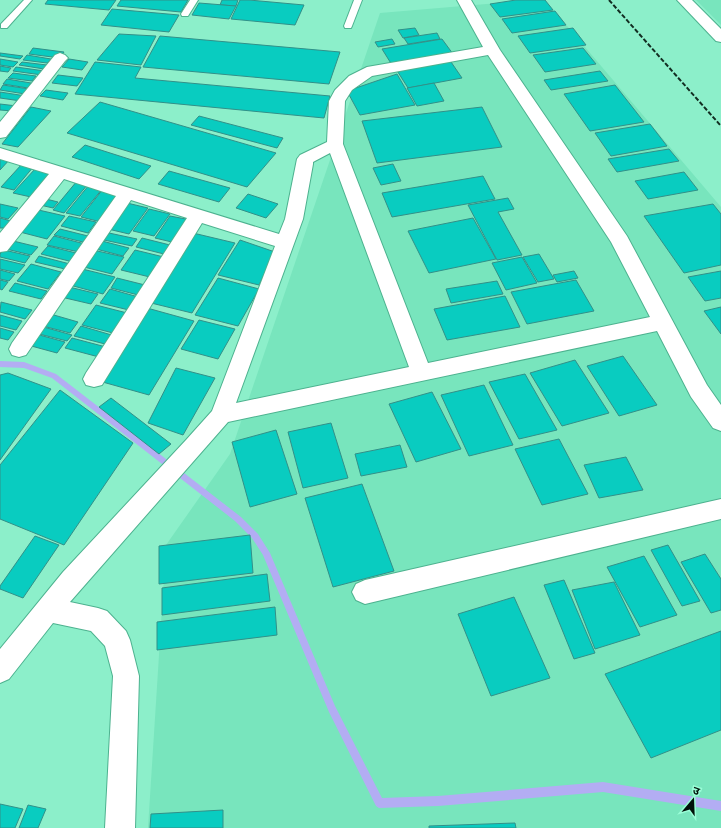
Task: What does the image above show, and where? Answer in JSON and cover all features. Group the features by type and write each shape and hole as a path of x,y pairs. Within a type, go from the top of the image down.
{"street":[{"path":"464,0 492,50 620,240 699,391 721,422"},
{"path":"684,0 721,38"},
{"path":"421,372 335,144 336,103 341,91 352,80 367,72 492,50"},
{"path":"0,134 60,58"},
{"path":"0,670 72,580 157,488 221,415 294,219 306,159 335,144"},
{"path":"0,152 286,243"},
{"path":"0,246 60,172"},
{"path":"19,348 127,193"},
{"path":"94,379 198,215"},
{"path":"221,415 663,322"},
{"path":"365,592 721,509"},
{"path":"48,610 98,620 117,640 126,676 120,828"}],"lane":[{"path":"4,26 28,0"},
{"path":"184,14 194,0"},
{"path":"348,26 358,0"}],"shaded area":[{"path":"545,0 721,207 721,828 148,828 166,545 230,454 380,13"},
{"path":"696,0 721,0 721,25"}],"building":[{"path":"48,0 116,0 109,10 45,4"},
{"path":"121,0 188,0 181,12 117,6"},
{"path":"222,0 238,0 236,6 220,5"},
{"path":"240,0 304,5 295,25 231,19"},
{"path":"516,0 545,0 553,10 500,17 490,4"},
{"path":"199,3 236,6 229,19 192,15"},
{"path":"112,9 179,15 169,32 101,25"},
{"path":"555,11 566,25 512,33 502,19"},
{"path":"415,28 419,35 403,38 398,30"},
{"path":"573,28 586,45 530,53 518,36"},
{"path":"437,33 440,39 408,44 404,38"},
{"path":"119,34 156,36 141,65 97,60"},
{"path":"160,36 340,52 329,84 143,67"},
{"path":"392,39 395,44 378,47 375,42"},
{"path":"442,39 453,54 392,65 382,49"},
{"path":"33,48 64,52 60,58 29,54"},
{"path":"583,48 596,64 545,72 533,55"},
{"path":"0,53 23,56 20,59 0,56"},
{"path":"27,55 51,59 47,63 23,60"},
{"path":"0,59 18,62 13,67 0,65"},
{"path":"69,59 88,62 82,70 62,67"},
{"path":"449,59 462,78 408,88 396,69"},
{"path":"22,62 47,65 44,69 19,65"},
{"path":"95,62 141,67 135,78 330,96 324,118 75,94"},
{"path":"0,66 11,68 8,72 0,71"},
{"path":"16,67 45,71 42,75 13,71"},
{"path":"600,71 608,81 551,90 544,80"},
{"path":"13,73 36,76 32,81 8,78"},
{"path":"397,74 415,105 360,115 347,91"},
{"path":"58,75 83,78 77,86 52,83"},
{"path":"7,79 31,83 28,88 3,84"},
{"path":"434,83 444,101 417,106 407,88"},
{"path":"3,85 29,89 25,94 0,90"},
{"path":"615,85 644,122 590,131 564,94"},
{"path":"46,90 68,93 63,100 40,96"},
{"path":"0,92 26,96 21,101 0,98"},
{"path":"100,102 276,153 247,187 67,133"},
{"path":"0,104 17,106 13,111 0,110"},
{"path":"31,107 51,111 18,147 2,144"},
{"path":"482,107 502,147 377,163 362,121"},
{"path":"199,116 283,138 277,148 191,125"},
{"path":"650,124 667,146 611,156 595,133"},
{"path":"85,145 151,166 139,179 72,157"},
{"path":"669,149 679,161 617,172 608,159"},
{"path":"0,156 11,158 0,170"},
{"path":"22,164 34,166 14,190 1,187"},
{"path":"393,164 401,181 381,185 373,168"},
{"path":"35,169 52,173 31,197 13,193"},
{"path":"169,171 230,188 219,202 158,184"},
{"path":"684,172 698,190 648,199 635,181"},
{"path":"483,176 495,199 392,217 382,193"},
{"path":"77,181 88,184 64,213 53,210"},
{"path":"89,185 103,188 80,216 66,213"},
{"path":"103,189 123,193 101,222 81,217"},
{"path":"248,194 278,204 266,218 236,208"},
{"path":"508,198 514,209 498,212 522,255 497,260 468,205"},
{"path":"46,199 58,202 53,208 40,205"},
{"path":"127,203 148,208 129,234 108,229"},
{"path":"0,204 18,208 8,219 0,217"},
{"path":"713,204 721,214 721,265 684,273 644,216"},
{"path":"34,209 65,216 47,239 16,231"},
{"path":"149,209 170,214 154,236 133,231"},
{"path":"69,216 96,222 88,233 61,226"},
{"path":"170,216 191,220 176,243 155,238"},
{"path":"0,218 11,221 4,228 0,228"},
{"path":"473,218 496,259 429,273 408,231"},
{"path":"60,229 88,236 83,242 54,235"},
{"path":"109,233 137,239 132,246 104,240"},
{"path":"193,233 235,243 192,313 147,302"},
{"path":"54,236 85,244 79,252 47,245"},
{"path":"142,238 174,246 168,255 136,247"},
{"path":"9,240 38,247 31,255 2,248"},
{"path":"240,240 275,252 259,285 218,275"},
{"path":"102,241 129,248 123,256 96,249"},
{"path":"48,246 80,254 73,262 41,254"},
{"path":"4,250 30,256 25,263 0,257 0,254"},
{"path":"93,250 124,257 112,274 80,266"},
{"path":"135,250 168,258 154,278 121,270"},
{"path":"539,254 554,279 538,282 523,257"},
{"path":"39,256 70,264 65,269 35,262"},
{"path":"522,257 537,283 506,290 492,263"},
{"path":"0,259 25,265 18,273 0,269"},
{"path":"31,264 61,272 48,289 17,281"},
{"path":"78,268 115,277 103,294 66,284"},
{"path":"0,270 15,274 9,281 0,279"},
{"path":"574,271 578,278 557,282 553,275"},
{"path":"721,271 721,298 705,301 688,277"},
{"path":"117,278 149,286 142,296 111,288"},
{"path":"218,278 259,289 238,326 195,315"},
{"path":"0,280 8,282 2,290 0,289"},
{"path":"576,280 594,311 527,324 511,292"},
{"path":"497,281 503,294 451,303 446,289"},
{"path":"15,283 47,291 41,299 9,291"},
{"path":"69,287 98,294 91,304 61,297"},
{"path":"110,289 142,298 133,311 100,303"},
{"path":"505,296 520,327 447,340 434,309"},
{"path":"1,302 32,310 25,319 0,312"},
{"path":"96,305 131,314 117,334 82,325"},
{"path":"721,307 721,334 704,311"},
{"path":"147,308 194,321 149,395 99,381"},
{"path":"47,313 78,322 70,333 39,325"},
{"path":"0,315 22,321 16,330 0,326"},
{"path":"199,320 235,329 218,359 181,349"},
{"path":"40,326 72,335 67,341 35,333"},
{"path":"81,326 115,336 109,345 74,336"},
{"path":"0,328 14,332 8,340 0,338"},
{"path":"32,333 65,342 57,353 24,344"},
{"path":"72,338 106,347 99,357 65,348"},
{"path":"623,356 657,405 619,416 587,366"},
{"path":"575,360 609,413 562,426 530,373"},
{"path":"176,368 215,378 183,435 148,423"},
{"path":"8,373 51,389 0,460 0,375"},
{"path":"525,374 557,430 519,439 489,382"},
{"path":"484,385 513,445 469,456 441,395"},
{"path":"60,390 133,443 64,545 0,519 0,465"},
{"path":"432,392 461,449 416,462 389,404"},
{"path":"111,398 171,444 159,454 99,407"},
{"path":"331,423 348,478 303,488 288,432"},
{"path":"276,430 297,494 250,507 232,442"},
{"path":"559,439 588,494 542,505 515,449"},
{"path":"400,445 407,467 361,476 355,454"},
{"path":"626,457 643,490 599,498 584,465"},
{"path":"362,484 394,571 333,587 305,498"},
{"path":"250,535 253,573 159,584 159,546"},
{"path":"35,536 59,545 23,598 0,589 0,586"},
{"path":"668,545 700,601 682,606 651,550"},
{"path":"705,554 721,579 721,610 711,613 681,562"},
{"path":"644,556 677,615 640,627 607,567"},
{"path":"267,574 270,601 162,615 162,588"},
{"path":"564,580 595,653 574,659 544,585"},
{"path":"614,582 640,635 595,649 572,590"},
{"path":"514,597 550,678 491,696 458,614"},
{"path":"275,607 277,635 157,650 157,622"},
{"path":"721,631 721,730 651,758 605,674"},
{"path":"0,804 23,809 15,828 0,828"},
{"path":"28,805 46,809 38,828 19,828"},
{"path":"223,810 223,828 150,828 151,814"},
{"path":"515,823 516,828 429,828 429,826"}],"waterway":[{"path":"0,364 24,365 54,376 238,519 255,536 266,553 332,709 379,803 438,801 603,787 721,806"}],"railway":[{"path":"609,0 721,126"}]}
